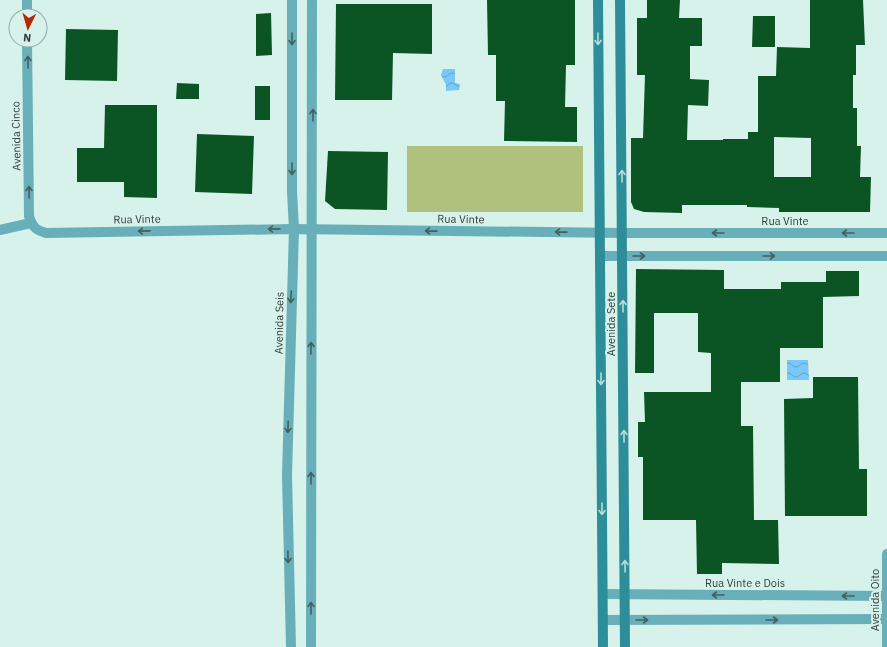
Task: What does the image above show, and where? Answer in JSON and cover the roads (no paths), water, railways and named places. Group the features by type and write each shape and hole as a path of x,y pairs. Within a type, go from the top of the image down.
{"street":[{"name":"Avenida Seis","path":"291,647 287,475 294,229 292,192 292,0"},
{"path":"310,647 313,229 312,0"},
{"name":"Avenida Sete","path":"598,0 603,647"},
{"name":"Avenida Sete","path":"620,0 625,647"},
{"name":"Avenida Cinco","path":"28,48 29,216 33,226"},
{"name":"Rua Vinte","path":"33,226 46,233 294,229 622,233 887,233"},
{"path":"0,230 33,226"},
{"path":"600,256 887,256"},
{"name":"Avenida Oito","path":"887,554 887,647"},
{"name":"Rua Vinte e Dois","path":"603,594 887,596"},
{"path":"603,620 887,619"}],"water":[{"path":"443,69 455,69 455,83 460,84 459,90 446,91 446,85 441,75"},
{"path":"787,360 808,360 809,380 787,380"}]}
